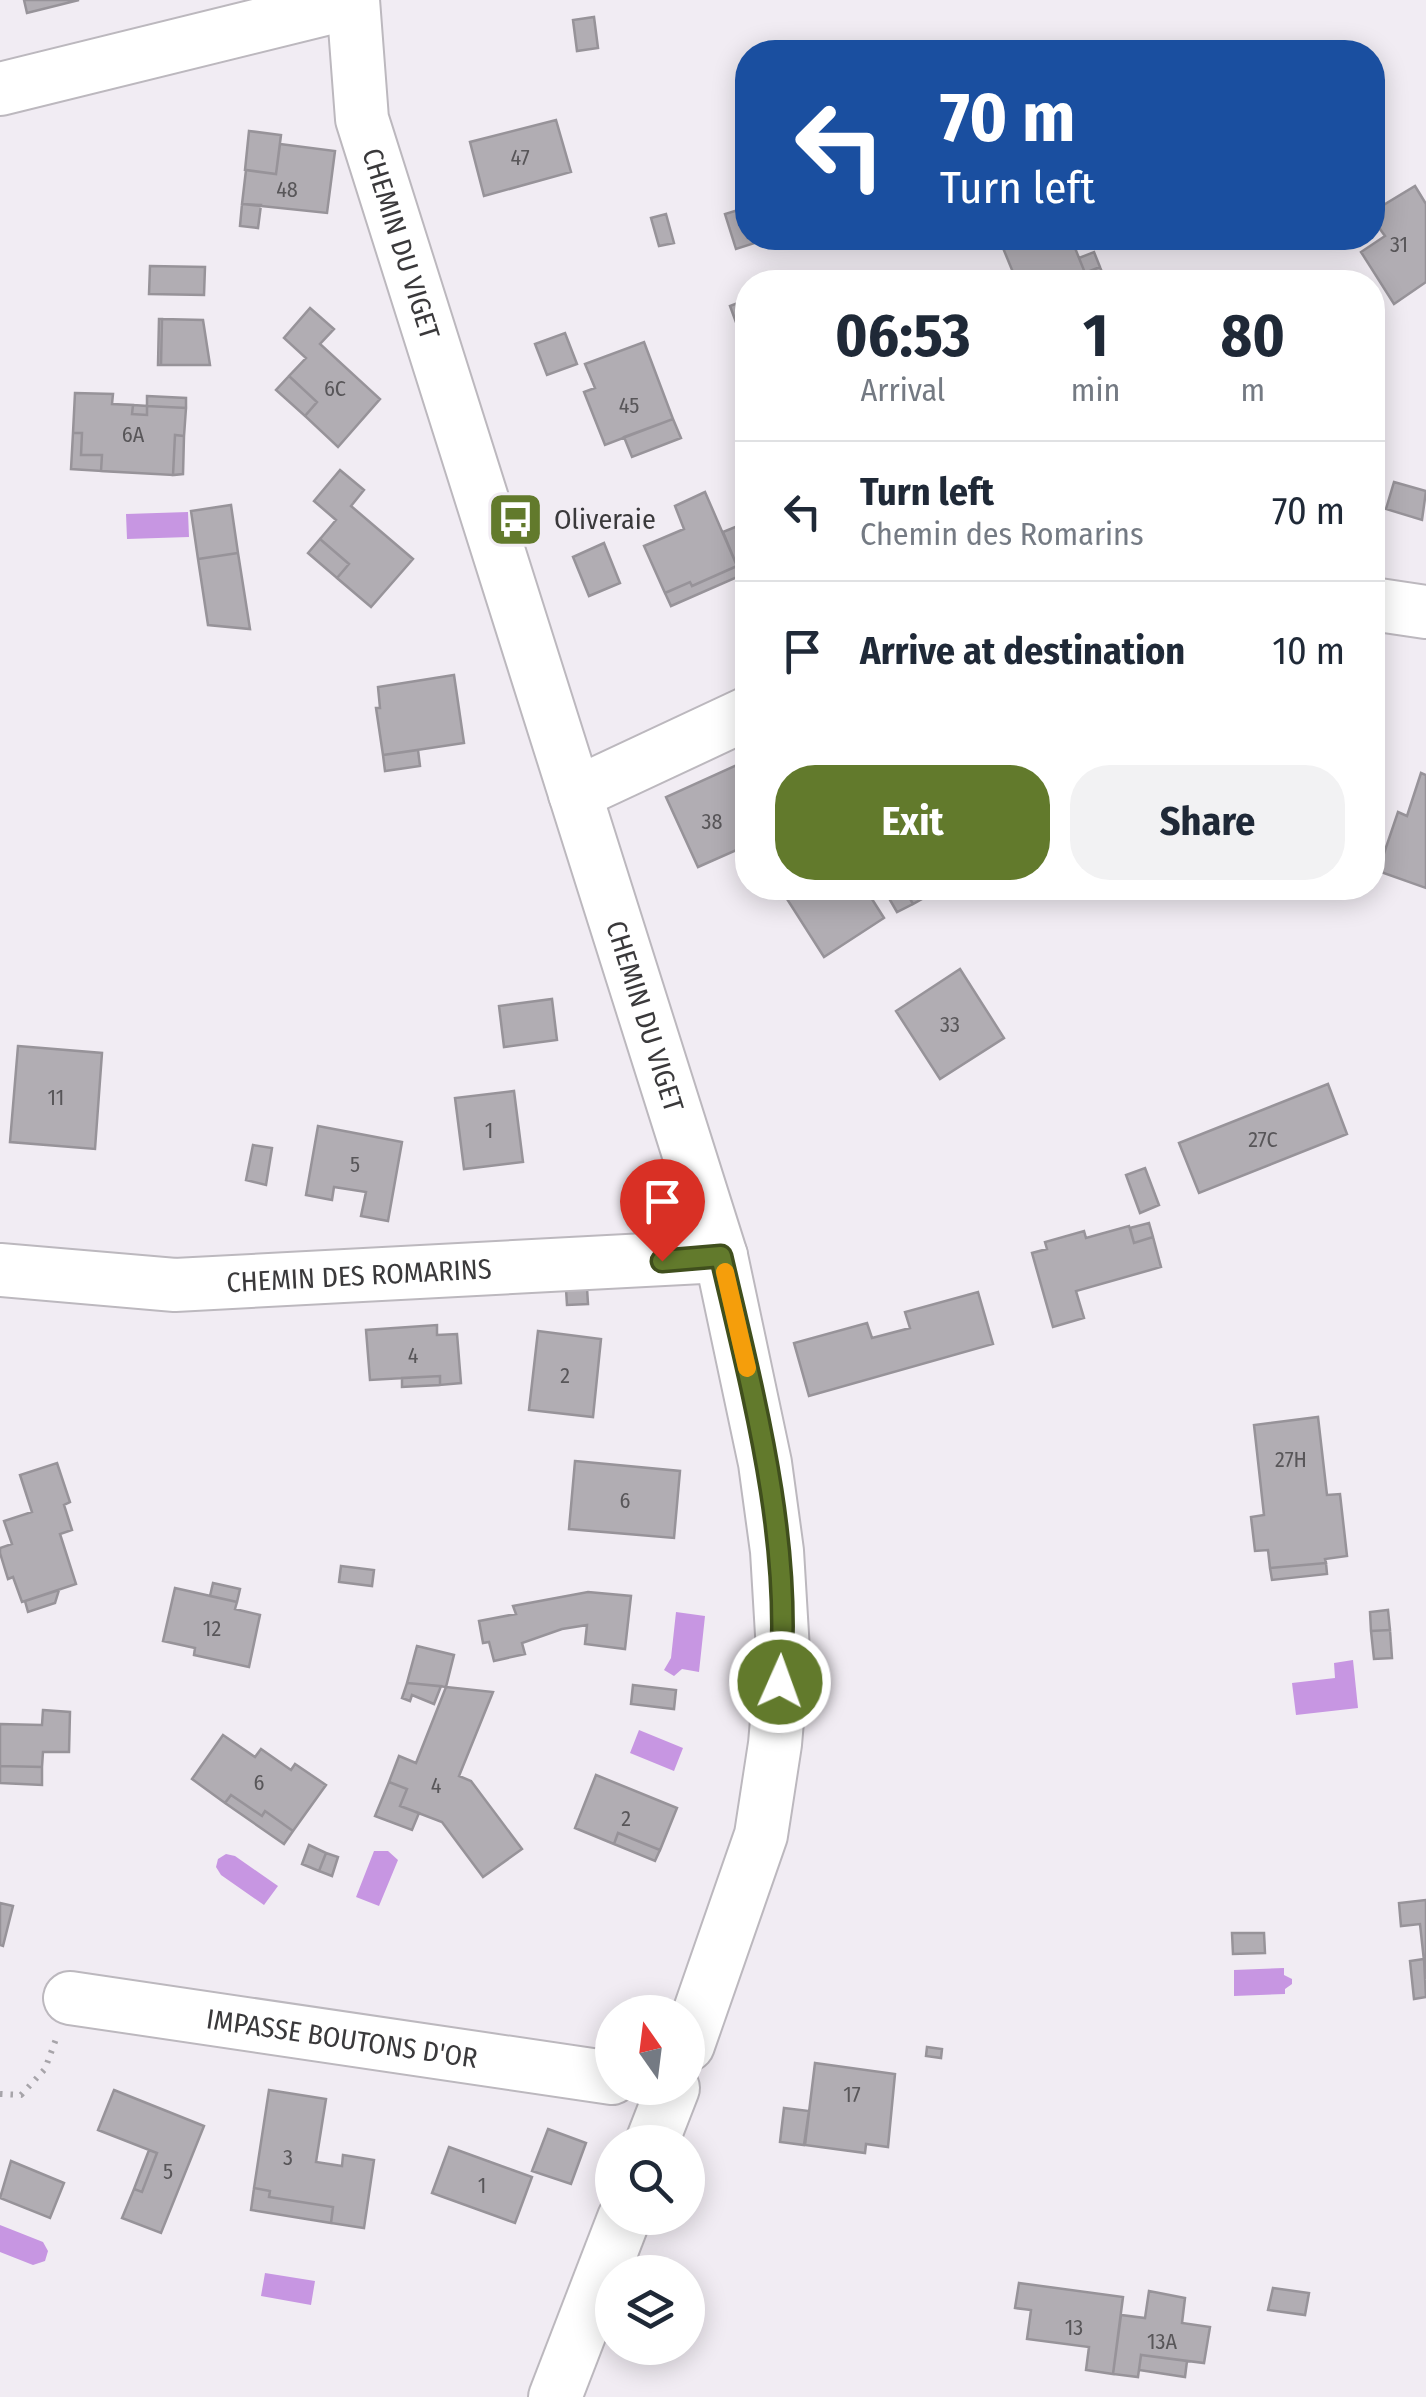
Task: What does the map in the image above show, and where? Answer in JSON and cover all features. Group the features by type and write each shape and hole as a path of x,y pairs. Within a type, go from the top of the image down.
{"street":[{"path":"0,88 353,1"},
{"name":"CHEMIN DU VIGET","path":"353,1 362,119 721,1256 765,1463 777,1551 783,1652 775,1744 761,1835 705,1996"},
{"path":"1385,606 1426,612"},
{"path":"575,794 735,719"},
{"name":"CHEMIN DES ROMARINS","path":"0,1270 174,1285 721,1256"},
{"name":"IMPASSE BOUTONS D'OR","path":"70,1998 595,2075"},
{"path":"556,2397 618,2235"}],"path":[{"path":"0,2094 21,2095 45,2069 70,1998"}],"shaded area":[{"path":"188,512 189,537 127,539 126,514"},
{"path":"676,1612 705,1616 699,1672 682,1669 674,1676 664,1670 671,1658"},
{"path":"1353,1660 1358,1708 1296,1715 1292,1683 1335,1678 1334,1663"},
{"path":"639,1730 683,1748 674,1771 630,1753"},
{"path":"374,1851 388,1851 398,1860 379,1906 356,1897"},
{"path":"226,1854 235,1856 278,1886 264,1905 221,1875 216,1867 218,1859"},
{"path":"1284,1968 1284,1975 1292,1979 1285,1994 1234,1996 1234,1970"},
{"path":"0,2225 43,2242 48,2251 45,2261 33,2265 0,2252"},
{"path":"265,2273 315,2281 311,2305 261,2296"}],"building":[{"path":"24,0 79,0 27,13"},
{"path":"594,17 598,48 577,51 573,20"},
{"path":"556,120 571,172 484,196 470,142"},
{"path":"249,131 281,135 276,174 245,170"},
{"path":"280,144 335,151 327,213 242,204 246,170 276,174"},
{"path":"1415,186 1426,204 1426,282 1394,304 1385,290 1385,270 1372,270 1361,252 1385,250 1385,204"},
{"path":"242,204 261,205 258,228 240,226"},
{"path":"735,211 735,246 725,214"},
{"path":"666,214 674,243 659,246 651,218"},
{"path":"1004,250 1076,250 1084,270 1012,270"},
{"path":"1094,252 1100,267 1084,270 1079,258"},
{"path":"150,266 205,267 204,295 149,294"},
{"path":"310,308 334,329 320,344 380,399 338,447 305,416 317,402 289,376 306,358 284,338"},
{"path":"162,319 161,365 158,365"},
{"path":"162,319 203,320 210,365 161,365"},
{"path":"565,333 577,364 547,375 535,344"},
{"path":"644,342 673,419 605,445 584,392 595,388 585,364"},
{"path":"289,376 317,402 305,416 276,390"},
{"path":"75,393 113,394 112,404 133,405 132,414 147,415 147,406 186,408 184,436 175,435 173,475 101,471 102,455 81,455 82,433 73,433"},
{"path":"147,396 186,398 186,408 147,406"},
{"path":"133,405 147,406 147,415 132,414"},
{"path":"673,419 681,438 632,457 624,437"},
{"path":"73,433 82,433 81,455 102,455 101,471 71,469"},
{"path":"175,435 184,436 183,474 173,475"},
{"path":"340,470 364,490 351,506 413,559 371,607 337,578 349,564 320,539 336,520 314,501"},
{"path":"1394,482 1426,491 1422,520 1386,509"},
{"path":"705,492 735,567 665,593 644,546 684,529 675,506"},
{"path":"231,505 238,553 198,559 191,511"},
{"path":"735,527 735,561 723,532"},
{"path":"320,539 349,564 337,578 308,553"},
{"path":"604,543 620,583 589,596 573,557"},
{"path":"238,553 250,629 208,625 198,559"},
{"path":"735,567 735,578 671,606 665,593 690,582 692,586"},
{"path":"454,675 464,743 383,755 376,708 380,708 378,687"},
{"path":"418,750 420,766 385,771 383,755"},
{"path":"735,766 735,851 698,867 666,797"},
{"path":"1421,773 1426,775 1426,888 1385,873 1385,850 1398,812 1407,816"},
{"path":"788,900 873,900 884,918 824,957"},
{"path":"890,900 911,900 913,904 897,912"},
{"path":"960,969 1004,1038 940,1079 896,1011"},
{"path":"552,999 557,1040 504,1047 499,1006"},
{"path":"18,1046 102,1053 95,1149 10,1142"},
{"path":"1328,1084 1347,1134 1199,1193 1179,1143"},
{"path":"514,1091 523,1162 464,1169 455,1098"},
{"path":"318,1126 402,1142 388,1221 361,1216 366,1192 334,1187 332,1200 306,1195"},
{"path":"253,1145 272,1148 266,1185 246,1180"},
{"path":"1145,1168 1159,1205 1140,1213 1126,1175"},
{"path":"1149,1223 1153,1237 1134,1243 1130,1228"},
{"path":"1129,1226 1134,1243 1153,1237 1161,1267 1076,1291 1084,1318 1053,1327 1032,1253 1047,1249 1045,1242 1084,1231 1086,1238"},
{"path":"587,1288 588,1304 567,1305 566,1289"},
{"path":"978,1292 993,1344 809,1396 794,1343 867,1323 872,1338 910,1328 905,1312"},
{"path":"437,1325 437,1335 457,1334 461,1383 440,1385 440,1376 370,1380 366,1330"},
{"path":"538,1331 601,1339 593,1417 529,1410"},
{"path":"440,1376 440,1385 402,1387 402,1378"},
{"path":"1318,1417 1327,1495 1340,1494 1347,1556 1325,1559 1326,1563 1270,1568 1268,1550 1255,1551 1251,1517 1264,1515 1254,1425"},
{"path":"575,1461 680,1471 674,1538 569,1529"},
{"path":"57,1463 70,1502 64,1505 72,1530 60,1534 76,1584 22,1602 13,1577 8,1579 0,1553 0,1548 12,1544 4,1521 32,1512 20,1475"},
{"path":"1326,1563 1327,1574 1272,1580 1270,1568"},
{"path":"341,1566 374,1570 372,1586 339,1582"},
{"path":"213,1583 240,1589 237,1602 210,1596"},
{"path":"175,1588 237,1602 235,1609 260,1615 249,1667 194,1655 195,1648 163,1641"},
{"path":"59,1590 55,1603 28,1612 25,1601"},
{"path":"588,1592 631,1596 625,1649 585,1644 587,1625 522,1643 525,1654 494,1661 489,1642 483,1643 479,1621 516,1614 513,1606"},
{"path":"1388,1610 1390,1630 1371,1631 1370,1612"},
{"path":"1390,1630 1392,1658 1374,1659 1371,1631"},
{"path":"417,1646 454,1655 446,1687 407,1683"},
{"path":"407,1683 441,1686 434,1704 412,1695 410,1701 402,1698"},
{"path":"633,1685 676,1690 674,1709 631,1704"},
{"path":"446,1687 493,1692 459,1776 471,1781 522,1849 483,1877 442,1822 400,1806 407,1789 389,1782 399,1756 416,1763"},
{"path":"43,1710 70,1712 69,1752 43,1752 42,1767 0,1766 0,1724 42,1725"},
{"path":"223,1735 255,1757 261,1749 291,1770 295,1764 326,1785 293,1831 265,1811 262,1816 231,1795 225,1803 192,1779"},
{"path":"0,1766 42,1767 42,1785 0,1783"},
{"path":"596,1775 677,1808 660,1850 618,1833 614,1844 575,1828"},
{"path":"389,1782 407,1789 400,1806 419,1813 412,1830 375,1816"},
{"path":"231,1795 262,1816 265,1811 293,1831 284,1844 225,1803"},
{"path":"618,1833 660,1850 655,1861 614,1844"},
{"path":"309,1845 326,1853 319,1871 302,1864"},
{"path":"326,1853 338,1857 332,1876 319,1871"},
{"path":"1426,1900 1426,1979 1420,1924 1401,1926 1399,1903"},
{"path":"0,1903 13,1906 3,1946 0,1945"},
{"path":"1232,1933 1264,1933 1265,1953 1233,1954"},
{"path":"1424,1959 1426,1997 1414,1999 1410,1961"},
{"path":"927,2047 942,2049 941,2058 926,2056"},
{"path":"815,2063 895,2074 888,2147 866,2144 865,2153 805,2145"},
{"path":"114,2090 204,2126 161,2233 122,2218 134,2189 142,2192 157,2153 98,2130"},
{"path":"269,2090 326,2099 316,2162 342,2166 343,2155 374,2160 364,2228 331,2223 333,2207 269,2197 270,2191 254,2188"},
{"path":"784,2108 809,2111 804,2145 780,2142"},
{"path":"548,2129 586,2143 571,2184 532,2171"},
{"path":"449,2147 532,2177 515,2223 432,2193"},
{"path":"149,2150 157,2153 142,2192 134,2189"},
{"path":"11,2161 64,2183 50,2218 0,2198"},
{"path":"254,2188 270,2191 269,2197 333,2207 331,2223 251,2210"},
{"path":"1019,2283 1123,2297 1113,2374 1086,2370 1089,2347 1027,2339 1031,2310 1015,2308"},
{"path":"1273,2288 1309,2293 1305,2315 1268,2310"},
{"path":"1149,2291 1185,2298 1182,2323 1210,2327 1204,2363 1141,2355 1138,2377 1113,2374 1121,2315 1145,2318"},
{"path":"1141,2355 1187,2361 1185,2377 1139,2370"}],"slow traffic":[{"path":"725,1272 747,1368"}],"place":[{"name":"Oliveraie","path":"515,519"}],"route":[{"path":"662,1261 721,1256 772,1506 783,1652 780,1682"}]}
